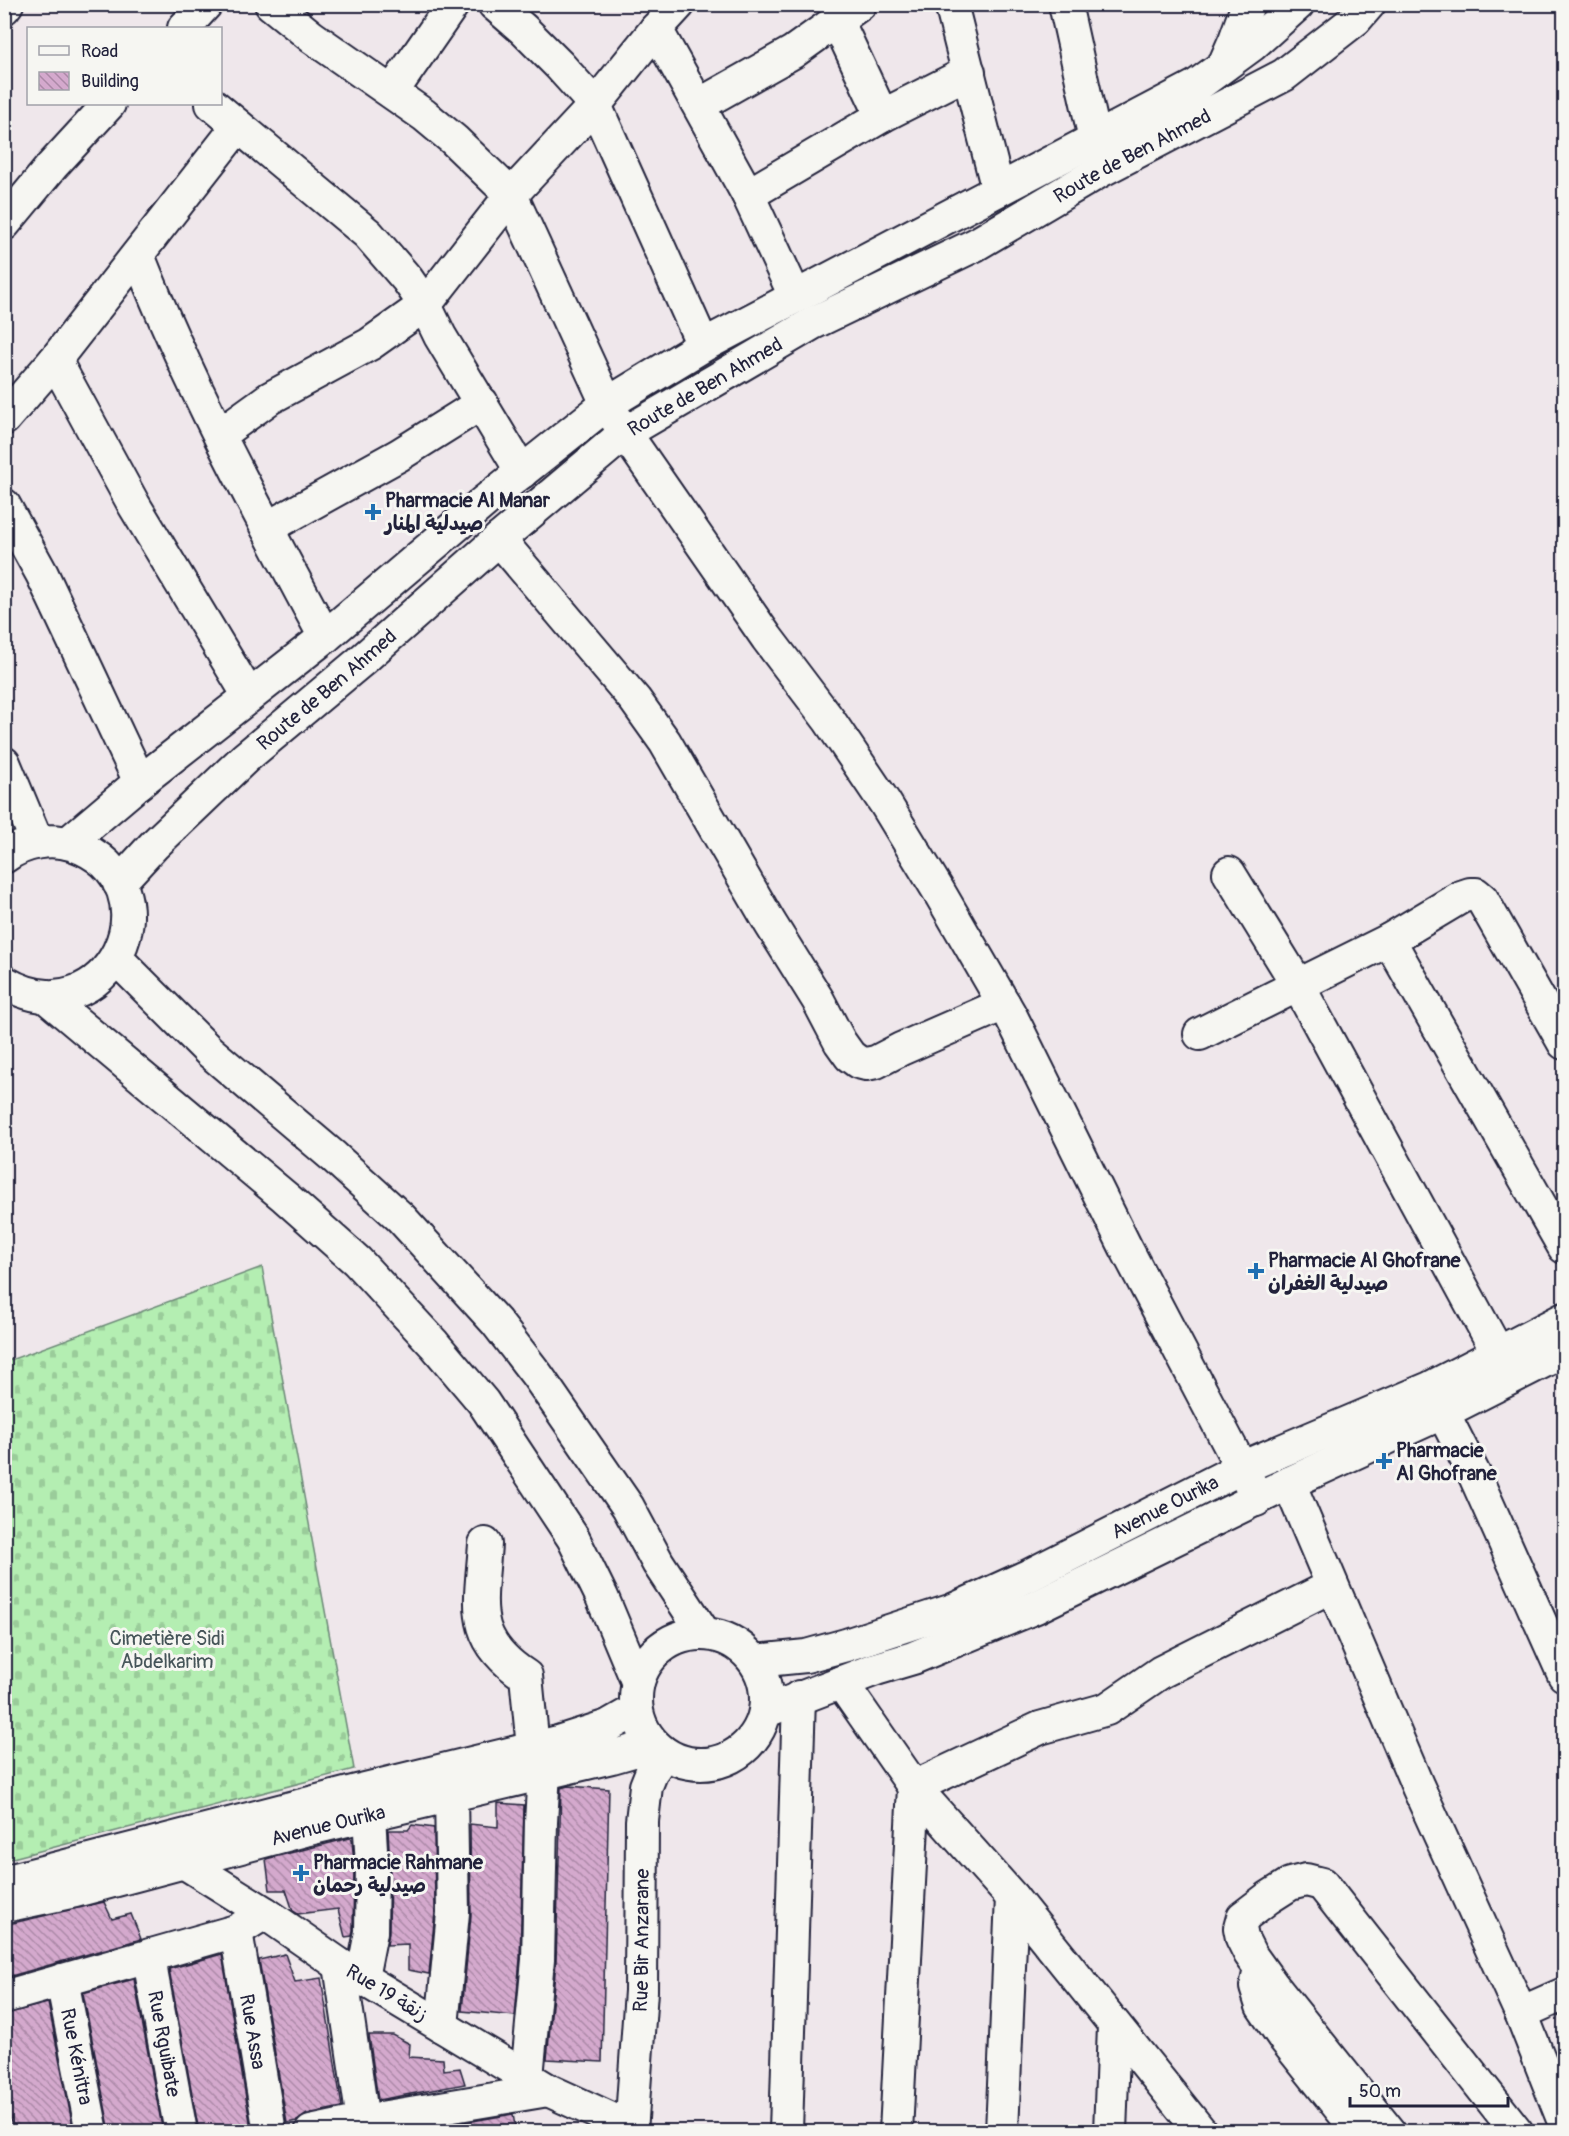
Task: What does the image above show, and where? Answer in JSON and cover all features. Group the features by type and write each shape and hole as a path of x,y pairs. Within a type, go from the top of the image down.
{"street":[{"path":"185,27 206,4"},
{"path":"271,4 312,37 454,140 511,195 608,404 625,433 767,638 829,720 885,803 1004,1004 1256,1500"},
{"path":"392,93 453,4"},
{"path":"494,4 560,65 595,105 703,345"},
{"path":"951,4 998,189"},
{"path":"1065,4 1095,139"},
{"path":"1223,67 1248,4"},
{"name":"Route de Ben Ahmed","path":"119,883 154,845 244,758 360,662 499,538 625,433 813,323 975,245 1102,170 1284,75 1356,19 1369,4"},
{"path":"1296,6 1300,23 1310,35 1325,44"},
{"name":"Route de Ben Ahmed","path":"68,843 140,782 325,637 522,472 608,404 703,345 1196,86 1252,45 1296,6"},
{"path":"699,105 794,52 853,8 882,116"},
{"path":"220,434 270,398 370,345 425,304 511,195 595,105 664,15"},
{"path":"664,15 699,105 748,195 795,297"},
{"path":"748,195 882,116 969,72"},
{"path":"4,224 59,158 108,105"},
{"path":"213,105 368,234 407,279 425,304 440,336 522,472"},
{"path":"4,419 55,360 238,126"},
{"path":"138,255 164,322 267,528 325,637"},
{"path":"55,360 134,505 249,696"},
{"path":"267,528 399,455 482,403"},
{"path":"4,506 42,574 140,782"},
{"path":"499,538 635,700 658,732 850,1056 866,1064 876,1062 1004,1004"},
{"path":"4,763 37,842"},
{"path":"4,857 13,850 37,842 68,843 84,849 98,857 119,883 126,902 128,921 124,940 116,958 98,980 73,993 45,996 24,992 4,982"},
{"path":"1229,873 1298,985 1498,1353"},
{"path":"1200,1034 1389,940 1461,897 1476,894 1482,899 1564,1043"},
{"path":"1389,940 1564,1247"},
{"path":"116,958 209,1051 334,1157 401,1218 496,1322 537,1375 628,1507 658,1563 704,1633"},
{"path":"45,996 276,1189 357,1261 483,1401 573,1538 602,1597 637,1696 642,1729 659,1749 684,1762 705,1765 726,1760 745,1748 758,1732 766,1711 766,1685 755,1661 741,1647 724,1637 704,1633 675,1639 651,1656 643,1669 637,1696"},
{"name":"Avenue Ourika","path":"766,1711 841,1682 913,1658 1036,1607 1256,1500 1436,1400 1498,1353 1564,1319"},
{"name":"Avenue Ourika","path":"755,1661 806,1656 953,1610 1028,1576 1241,1468 1436,1400 1564,1351"},
{"path":"1436,1400 1475,1476 1564,1675"},
{"path":"1289,1483 1418,1787 1521,2013 1564,2122"},
{"path":"311,2132 538,2084 540,1821 538,1760 526,1676 510,1666 490,1644 480,1617 485,1544"},
{"path":"914,1787 1040,1728 1107,1709 1161,1672 1332,1586"},
{"path":"841,1682 914,1787 1012,1897 1201,2132"},
{"name":"Avenue Ourika","path":"4,1906 75,1891 451,1795 538,1760 608,1726 637,1696"},
{"path":"786,2132 799,1698"},
{"name":"Avenue Ourika","path":"4,1882 357,1791 538,1760 612,1757 659,1749"},
{"name":"Rue Bir Anzarane","path":"631,2130 641,1992 642,1821 646,1786 659,1749"},
{"path":"896,2132 914,1787"},
{"path":"442,2026 453,1913 451,1795"},
{"path":"363,2121 351,1972 371,1932 372,1866 369,1815"},
{"name":"Rue 19 زنقة","path":"152,1844 185,1862 265,1913 351,1972 538,2084 631,2130"},
{"path":"1390,2132 1260,1968 1242,1938 1240,1928 1243,1917 1290,1884 1306,1880 1322,1884 1517,2132"},
{"path":"1002,2132 1012,1897"},
{"path":"4,1997 236,1931 265,1913"},
{"name":"Rue Assa","path":"236,1931 270,2132"},
{"name":"Rue Rguibate","path":"150,1955 181,2132"},
{"path":"1260,1968 1256,1987 1262,2006 1284,2038 1359,2132"},
{"name":"Rue Kénitra","path":"62,1980 92,2132"},
{"path":"1521,2013 1564,1994"},
{"path":"1110,2132 1114,2026"}],"green space":[{"name":"Cimetière Sidi Abdelkarim","path":"262,1267 354,1769 5,1860 5,1362"}],"building":[{"path":"568,1786 609,1789 602,2062 547,2059 556,1962 561,1788"},
{"path":"498,1803 524,1805 520,1959 515,2016 462,2011 471,1915 470,1824 498,1827"},
{"path":"412,1825 434,1828 435,1912 429,1974 408,1970 408,1944 387,1945 390,1866 388,1830 408,1830"},
{"path":"352,1839 354,1866 353,1930 352,1936 345,1937 338,1909 298,1914 293,1911 286,1890 270,1890 266,1859"},
{"path":"104,1902 112,1919 131,1914 141,1939 4,1978 4,1925"},
{"path":"222,1954 251,2128 229,2132 199,2132 169,1969"},
{"path":"285,1954 295,1982 321,1978 342,2107 307,2114 297,2121 287,2123 259,1960"},
{"path":"134,1979 163,2132 110,2132 83,1993"},
{"path":"48,2003 74,2132 13,2132 4,2088 4,2014"},
{"path":"369,2035 393,2035 410,2044 409,2057 443,2059 444,2070 460,2068 465,2084 378,2100"},
{"path":"513,2114 516,2132 409,2132"}],"place":[{"name":"Pharmacie Al Manar صيدلية المنار","path":"373,512"},
{"name":"Pharmacie Al Ghofrane صيدلية الغفران","path":"1256,1271"},
{"name":"Pharmacie Al Ghofrane","path":"1384,1461"},
{"name":"Pharmacie Rahmane صيدلية رحمان","path":"301,1873"}]}
